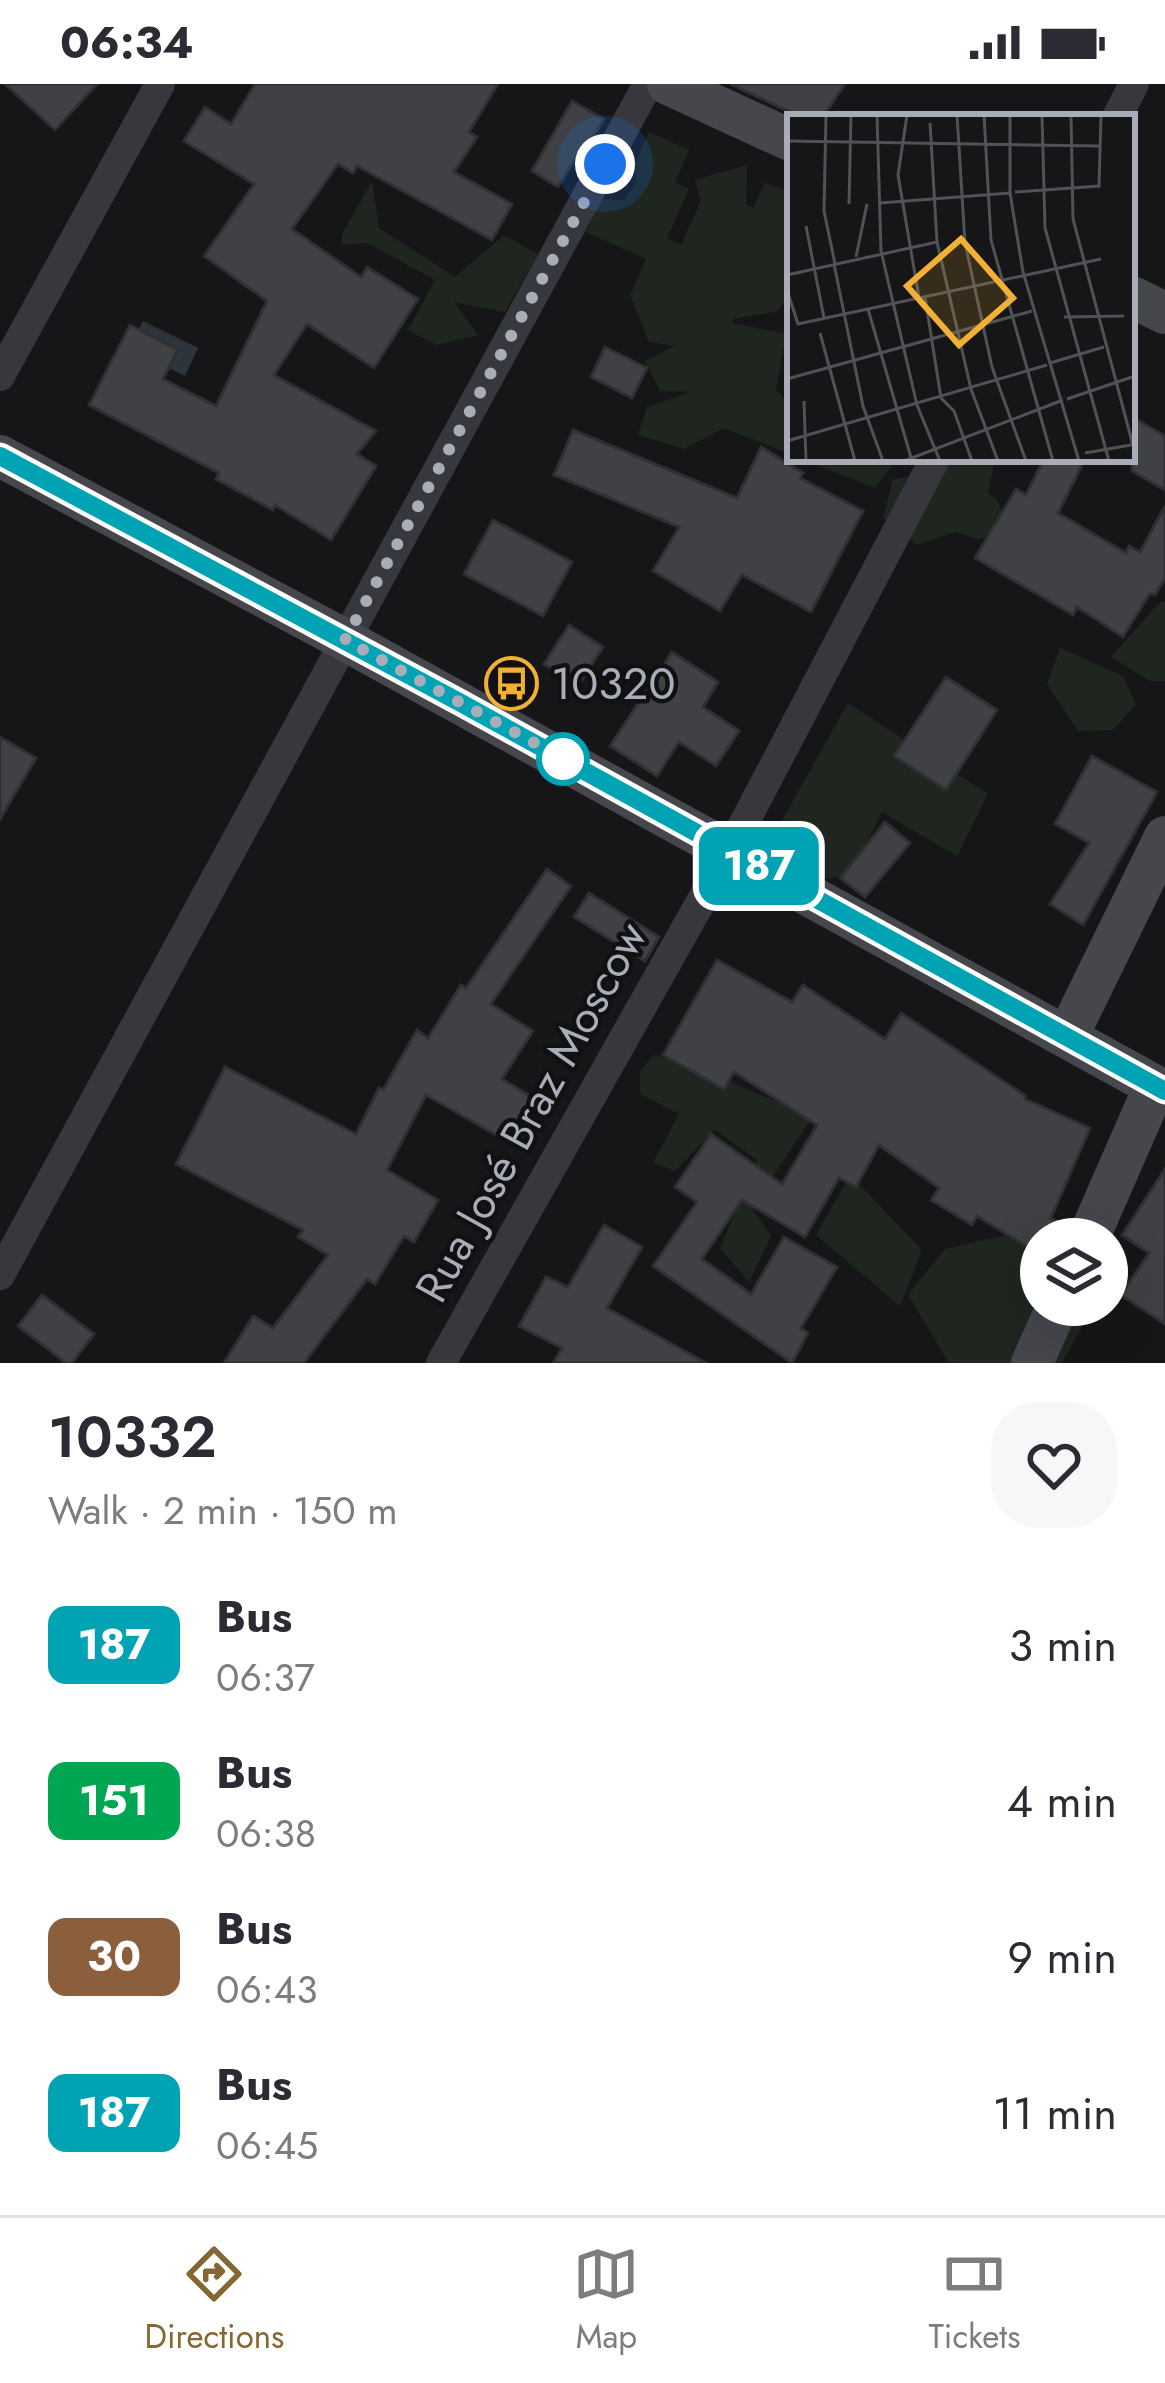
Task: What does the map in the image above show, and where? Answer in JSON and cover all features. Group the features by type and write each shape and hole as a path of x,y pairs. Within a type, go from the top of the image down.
{"street":[{"path":"0,376 160,84"},
{"path":"0,1274 648,84"},
{"path":"668,84 787,139"},
{"path":"1119,114 1134,84"},
{"path":"1135,298 1165,313"},
{"path":"0,456 1160,1088 1098,1218"},
{"name":"Rua José Braz Moscow","path":"441,1363 730,850 933,462"},
{"path":"1067,1037 1165,837"},
{"path":"1032,1363 1049,1326"}],"shaded area":[{"path":"649,132 689,150 675,182 689,189 667,238 681,245 701,201 695,180 747,165 746,205 753,208 765,182 787,192 787,301 775,312 733,319 732,323 786,334 776,390 787,402 787,453 724,428 684,449 638,435 647,407 690,392 660,391 645,361 675,346 649,342 630,295 646,259 586,232 601,199 624,200 636,183 635,163"},
{"path":"372,181 379,228 455,277 504,235 538,254 505,312 454,302 478,335 436,345 408,330 435,280 367,243 342,245 342,234"},
{"path":"143,321 198,348 185,376 129,349"},
{"path":"810,462 895,462 875,488"},
{"path":"919,462 994,462 988,493 997,500 1009,532 978,539 955,532 917,545 883,518 893,479 917,476"},
{"path":"1165,602 1165,681 1150,681 1111,657"},
{"path":"1060,648 1123,676 1136,704 1113,730 1078,731 1047,684"},
{"path":"848,703 988,794 957,856 882,812 850,875 817,880 763,854"},
{"path":"654,1055 706,1068 813,1116 752,1208 771,1236 749,1282 720,1248 757,1160 715,1130 675,1171 653,1163 679,1114 640,1094 640,1071"},
{"path":"850,1175 922,1250 900,1306 816,1235"},
{"path":"1020,1233 1020,1326 1082,1326 1062,1363 949,1363 908,1295 945,1249"}],"building":[{"path":"5,84 97,84 55,130"},
{"path":"255,84 498,84 469,132 477,137 454,172 512,204 492,240 357,166 353,173 338,164 292,229 361,277 367,267 418,299 374,368 307,324 274,375 376,431 357,454 376,466 331,540 275,505 273,510 216,479 219,473 89,405 130,325 178,350 163,379 216,406 267,301 204,256 254,184 184,141 205,107 231,124"},
{"path":"730,84 845,84 825,114 795,114"},
{"path":"572,101 604,119 558,187 532,171"},
{"path":"605,347 647,368 632,398 591,377"},
{"path":"1135,419 1165,436 1165,490 1132,471"},
{"path":"573,430 737,498 761,447 803,473 800,478 863,511 811,612 742,575 720,611 653,571 679,527 554,475"},
{"path":"1042,462 1084,462 1058,513 1126,553 1129,546 1140,552 1165,506 1165,578 1123,637 1077,607 1073,615 975,558 1016,489 1026,495"},
{"path":"493,520 572,562 543,616 464,574"},
{"path":"569,625 603,647 578,686 544,664"},
{"path":"672,652 718,682 703,707 739,731 716,766 679,742 657,776 610,746"},
{"path":"946,677 997,710 946,790 894,756"},
{"path":"0,737 36,758 0,819"},
{"path":"1092,756 1157,792 1083,925 1050,904 1089,843 1055,824"},
{"path":"885,822 910,843 865,897 840,878"},
{"path":"547,869 571,886 491,1004 533,1031 502,1079 533,1098 519,1148 426,1095 387,1170 438,1200 414,1242 404,1236 375,1284 367,1279 304,1363 224,1363 253,1316 273,1328 328,1255 298,1237 303,1230 176,1164 225,1067 356,1134 417,1030 428,1038"},
{"path":"589,893 659,937 645,961 574,917"},
{"path":"717,960 792,1002 803,985 885,1039 901,1013 1025,1099 1090,1128 1051,1218 1020,1218 1020,1242 977,1216 972,1225 931,1200 939,1188 879,1145 856,1187 839,1178 805,1237 742,1200 702,1259 751,1294 784,1237 837,1267 801,1328 808,1333 792,1363 653,1266 697,1202 675,1187 711,1134 782,1184 817,1125 734,1072 724,1089 663,1055"},
{"path":"1165,1169 1165,1324 1128,1300 1128,1284 1149,1253 1128,1239 1128,1226"},
{"path":"604,1225 642,1247 607,1308 706,1363 553,1363 562,1348 519,1326 546,1277 568,1287"},
{"path":"42,1295 94,1334 72,1363 18,1326"}],"bus line":[{"name":"187","path":"0,456 461,703 1165,1091"}],"place":[{"name":"10320","path":"512,683"}],"route":[{"path":"563,759 577,766 345,640 605,164"}]}
